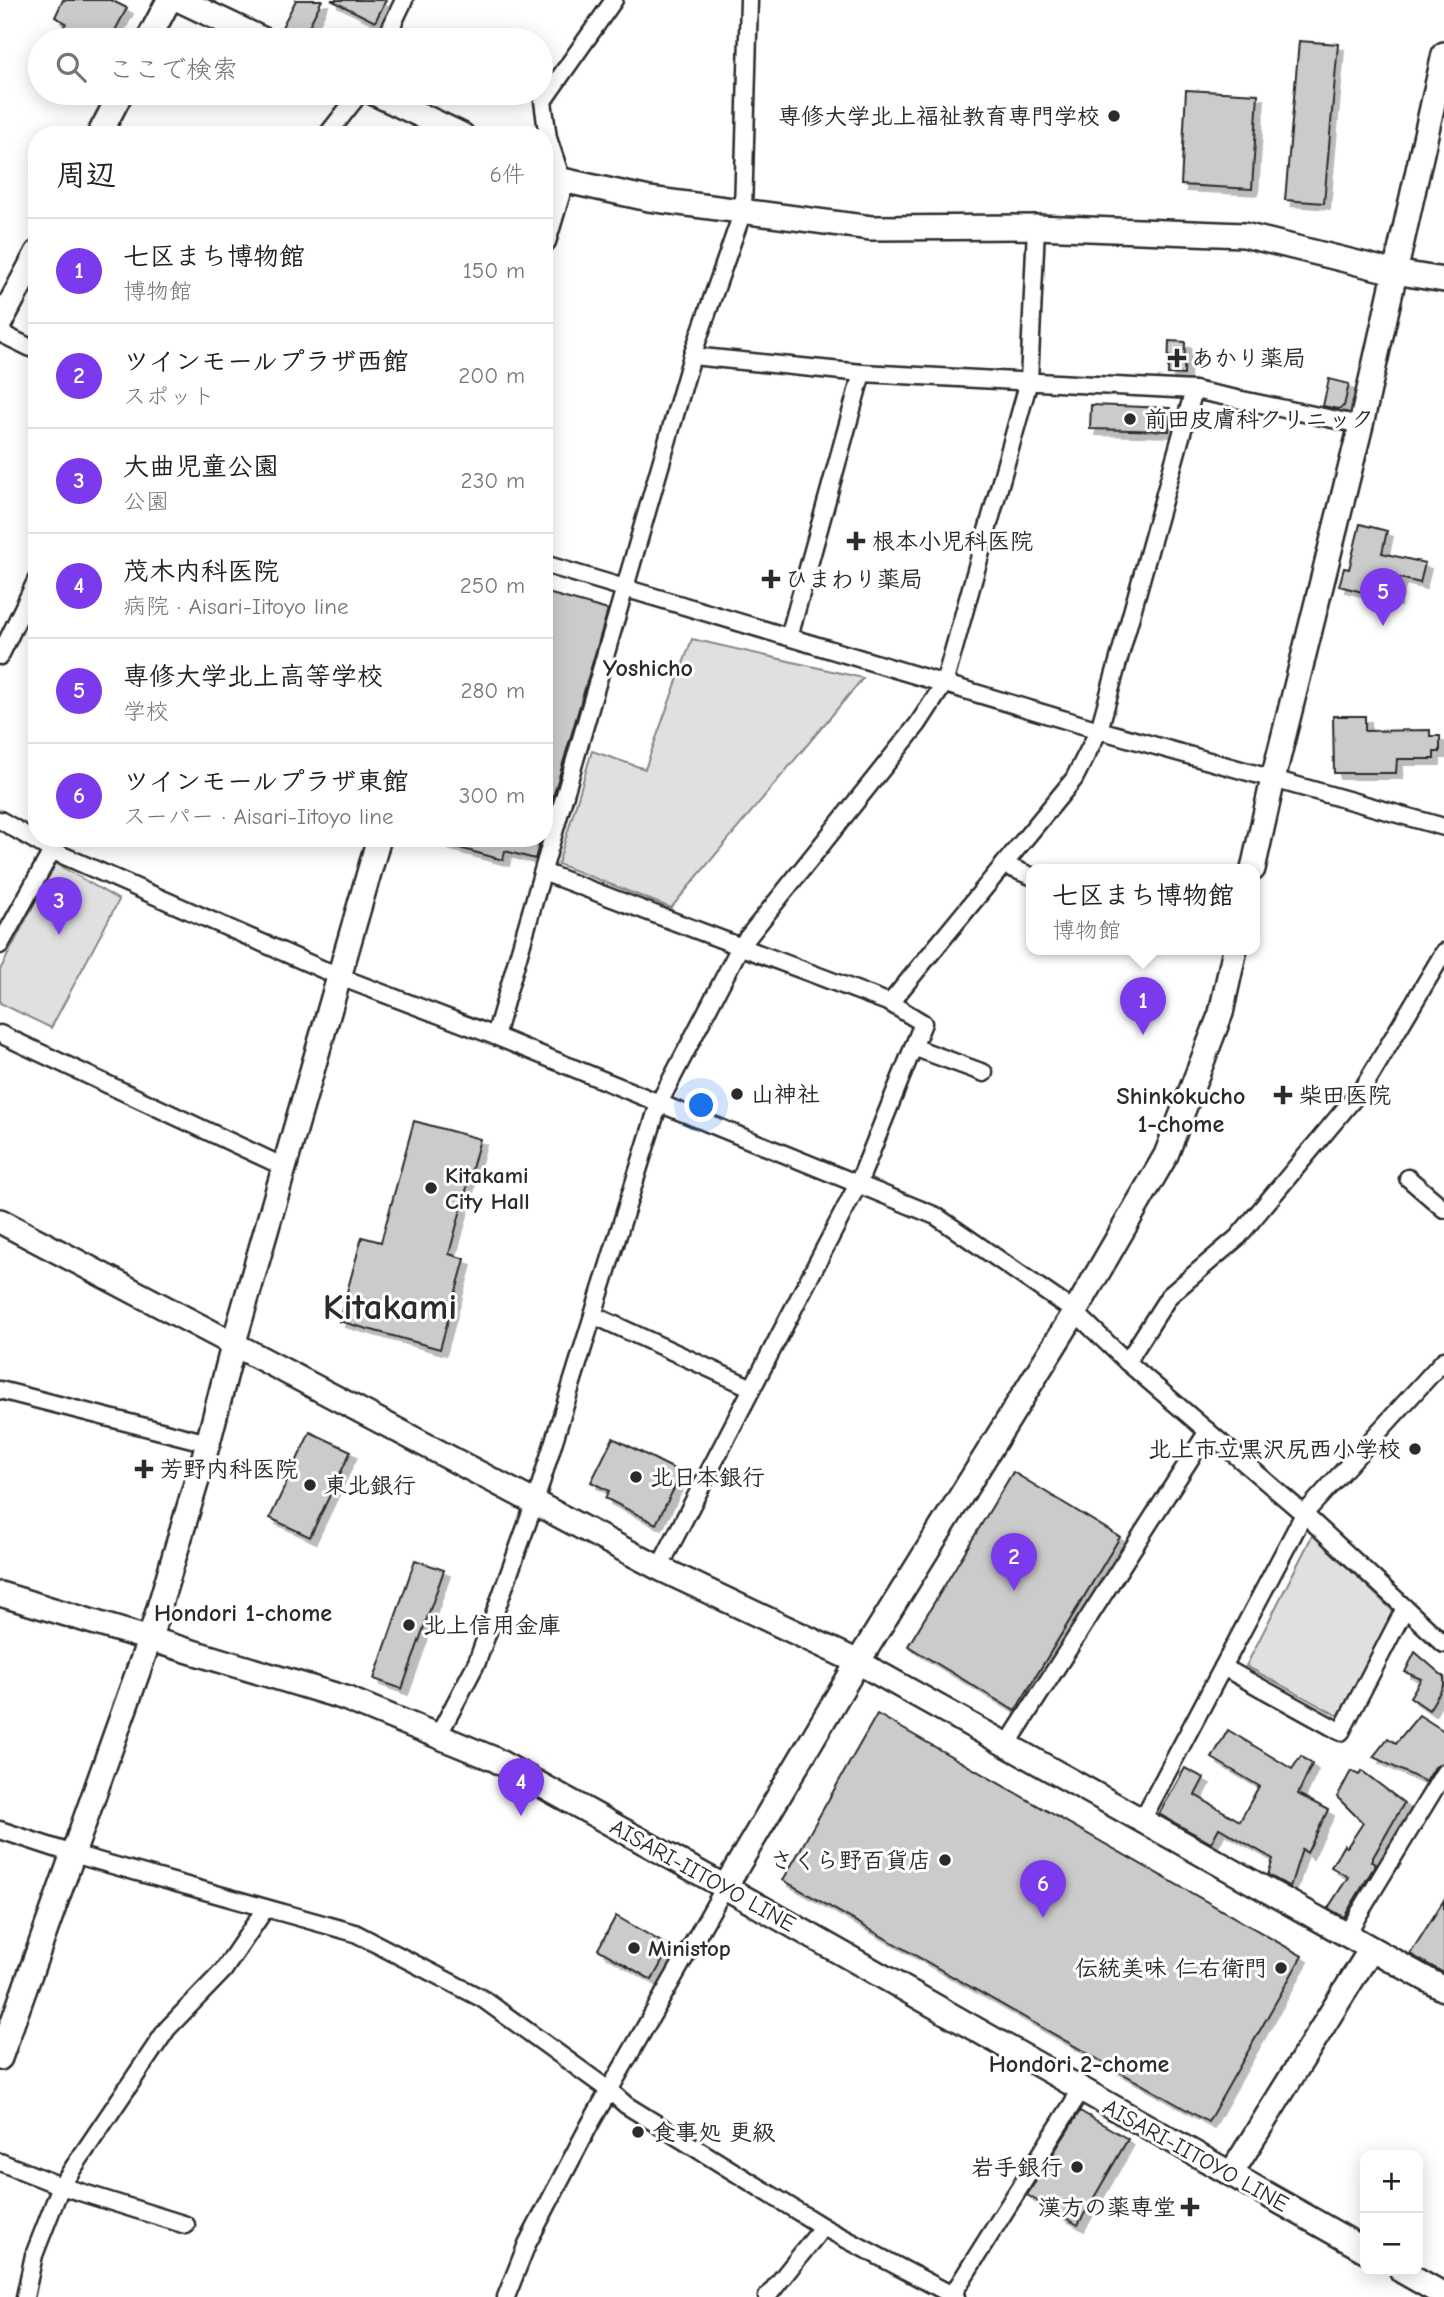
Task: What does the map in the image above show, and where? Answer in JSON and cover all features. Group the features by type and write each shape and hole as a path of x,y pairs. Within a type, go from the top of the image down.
{"street":[{"path":"154,28 169,0"},
{"path":"180,0 239,28"},
{"path":"391,28 404,0"},
{"path":"553,87 614,0"},
{"path":"553,837 692,356 743,211 749,0"},
{"path":"1254,864 1361,425 1444,54"},
{"path":"104,126 115,105"},
{"path":"334,126 350,105"},
{"path":"399,105 443,126"},
{"path":"544,105 546,126"},
{"path":"553,176 649,199 871,228 1036,227 1244,235 1394,272 1444,280"},
{"path":"439,1736 477,1662 535,1502 659,1103 740,947 918,724 944,684 1029,381 1036,227"},
{"path":"0,323 28,270"},
{"path":"0,333 28,347"},
{"path":"692,356 862,373 1194,390 1361,425"},
{"path":"789,637 862,373"},
{"path":"890,1003 1074,779 1099,730 1194,390"},
{"path":"553,567 1099,730 1444,827"},
{"path":"0,656 28,598"},
{"path":"0,820 28,832"},
{"path":"0,945 55,847"},
{"path":"60,847 340,978 495,1037 936,1216 1075,1312 1127,1362 1304,1514 1444,1644"},
{"path":"0,2057 150,1638 376,847"},
{"path":"495,1037 550,847"},
{"path":"1004,865 1026,874"},
{"path":"543,872 890,1003 923,1023 858,1184 659,1568"},
{"path":"1127,1362 1169,1296 1238,1237 1364,1085 1444,952"},
{"path":"506,2297 527,2244 590,2124 725,1887 858,1661 1075,1312 1166,1155 1221,1013 1234,955"},
{"path":"0,1034 284,1167"},
{"path":"913,1047 984,1073"},
{"path":"1408,1178 1444,1209"},
{"path":"0,1220 659,1568 858,1661 1141,1822 1444,1989"},
{"path":"593,1315 752,1388"},
{"path":"1141,1822 1304,1514 1444,1360"},
{"path":"0,1390 208,1443"},
{"path":"1007,1745 1208,1432"},
{"name":"AISARI-IITOYO LINE","path":"0,1594 345,1698 494,1759 1360,2247"},
{"path":"1223,1667 1341,1732 1405,1608"},
{"path":"1346,1935 1444,1773"},
{"path":"0,1830 73,1854 355,1933 472,1993 626,2105 823,2227 953,2296 1081,2090"},
{"path":"25,2297 34,2255 61,2186 167,2029 223,1971 265,1909"},
{"path":"1231,2175 1371,1949"},
{"path":"0,2162 61,2186 186,2225"},
{"path":"767,2297 823,2227"},
{"path":"1411,2276 1444,2295"}],"shaded area":[{"path":"692,639 863,678 671,908 558,864 592,751 645,769"},
{"path":"55,863 119,900 51,1028 0,1003 0,970"},
{"path":"1313,1534 1395,1613 1338,1716 1246,1666"}],"building":[{"path":"63,0 111,0 127,8 116,28 63,28 66,23 55,17"},
{"path":"296,0 322,0 308,28 282,27"},
{"path":"331,0 386,0 375,22"},
{"path":"1299,41 1338,44 1324,203 1285,200"},
{"path":"1186,90 1258,94 1252,189 1181,185"},
{"name":"あかり薬局","path":"1169,341 1185,342 1184,375 1168,374"},
{"path":"1329,379 1349,384 1344,406 1338,409 1323,406"},
{"name":"前田皮膚科クリニック","path":"1091,405 1170,408 1169,431 1090,429"},
{"path":"1360,524 1387,531 1382,553 1425,563 1420,583 1400,578 1394,600 1339,586 1344,568 1349,569"},
{"path":"553,595 608,610 553,797"},
{"path":"1333,716 1365,716 1365,731 1430,730 1430,736 1440,736 1440,752 1434,752 1434,759 1397,759 1396,773 1334,773"},
{"path":"456,847 538,847 535,859 505,851 503,860"},
{"name":"Kitakami City Hall","path":"414,1121 480,1139 449,1254 465,1259 440,1349 339,1321 362,1237 381,1242"},
{"name":"東北銀行","path":"310,1432 351,1451 310,1537 270,1518"},
{"name":"北日本銀行","path":"613,1438 682,1473 656,1524 605,1498 609,1491 591,1482"},
{"path":"1013,1472 1120,1537 1015,1711 908,1646"},
{"name":"北上信用金庫","path":"415,1560 444,1570 402,1689 374,1679"},
{"path":"1415,1652 1444,1677 1444,1685 1429,1710 1410,1697 1421,1679 1405,1672"},
{"path":"877,1714 1302,1956 1208,2122 783,1880"},
{"path":"1419,1715 1444,1731 1444,1763 1435,1767 1426,1782 1373,1757 1388,1738 1396,1743"},
{"path":"1228,1730 1292,1769 1301,1756 1312,1764 1298,1794 1328,1810 1307,1853 1302,1849 1290,1887 1268,1875 1273,1859 1219,1828 1211,1843 1159,1814 1185,1768 1204,1778 1195,1795 1240,1821 1259,1786 1212,1758"},
{"path":"1351,1771 1359,1775 1362,1771 1404,1803 1371,1861 1376,1864 1344,1917 1328,1908 1348,1877 1331,1867 1344,1845 1347,1847 1363,1823 1337,1797"},
{"path":"1444,1900 1444,1973 1410,1954"},
{"name":"Ministop","path":"616,1916 670,1947 652,1980 598,1949"},
{"name":"岩手銀行","path":"1080,2111 1128,2139 1078,2225 1027,2195"}],"place":[{"name":"専修大学北上福祉教育専門学校","path":"1114,116"},
{"name":"あかり薬局","path":"1177,358"},
{"name":"前田皮膚科クリニック","path":"1130,419"},
{"name":"根本小児科医院","path":"856,541"},
{"name":"ひまわり薬局","path":"771,579"},
{"name":"専修大学北上高等学校","path":"1383,626"},
{"name":"大曲児童公園","path":"59,935"},
{"name":"七区まち博物館","path":"1143,1035"},
{"name":"山神社","path":"737,1094"},
{"name":"柴田医院","path":"1283,1095"},
{"name":"Kitakami City Hall","path":"431,1188"},
{"name":"北上市立黒沢尻西小学校","path":"1415,1449"},
{"name":"芳野内科医院","path":"144,1469"},
{"name":"北日本銀行","path":"636,1477"},
{"name":"東北銀行","path":"310,1485"},
{"name":"ツインモールプラザ西館","path":"1014,1591"},
{"name":"北上信用金庫","path":"409,1625"},
{"name":"茂木内科医院","path":"521,1816"},
{"name":"さくら野百貨店","path":"945,1860"},
{"name":"ツインモールプラザ東館","path":"1043,1918"},
{"name":"Ministop","path":"634,1948"},
{"name":"伝統美味 仁右衛門","path":"1281,1968"},
{"name":"食事処 更級","path":"638,2132"},
{"name":"岩手銀行","path":"1077,2167"},
{"name":"漢方の薬専堂","path":"1190,2207"}],"district":[{"name":"Yoshicho","path":"648,668"},
{"name":"Shinkokucho 1-chome","path":"1181,1110"},
{"name":"Kitakami","path":"390,1306"},
{"name":"Hondori 1-chome","path":"243,1613"},
{"name":"Hondori 2-chome","path":"1079,2064"}]}
